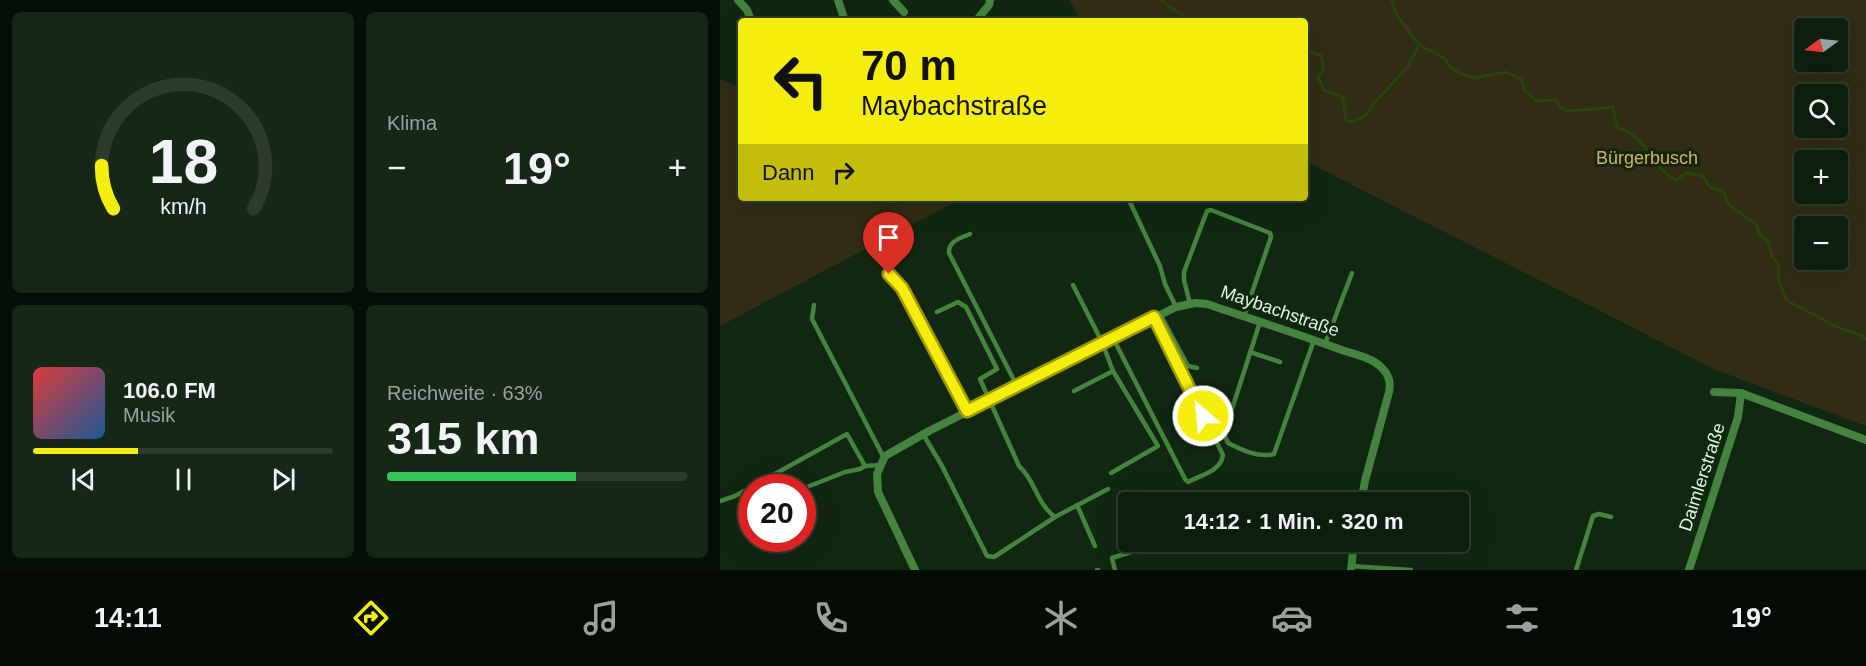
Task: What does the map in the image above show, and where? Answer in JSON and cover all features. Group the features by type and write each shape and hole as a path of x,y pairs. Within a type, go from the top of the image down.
{"street":[{"path":"738,0 747,10 750,18"},
{"path":"838,0 844,18"},
{"path":"893,0 904,12"},
{"path":"978,18 989,5 990,0"},
{"name":"Maybachstraße","path":"883,462 885,456 923,434 1102,342 1176,307 1207,304 1371,360 1386,373 1390,381 1389,392 1363,492"},
{"path":"1714,392 1741,393 1866,440"},
{"name":"Daimlerstraße","path":"1689,570 1738,417 1741,393"},
{"path":"883,462 877,474 878,492 915,570"},
{"path":"1351,568 1353,552"}],"lane":[{"path":"1129,201 1160,266 1165,284 1176,307"},
{"path":"1190,304 1184,272 1207,211 1211,210 1270,233 1271,237 1244,316"},
{"path":"970,234 951,243 948,253 1017,386"},
{"path":"1325,344 1352,273"},
{"path":"889,274 902,288 967,411"},
{"path":"1073,285 1102,342 1113,371 1158,446 1111,473"},
{"path":"937,312 958,302 966,307 997,369 980,379 1019,466 1028,474 1046,510 1055,517"},
{"path":"814,305 812,319 883,462 865,466 860,470 845,472 816,483"},
{"path":"1112,338 1185,479 1188,482 1217,468 1222,463 1223,455 1157,316"},
{"path":"1157,316 1188,366 1197,368"},
{"path":"1260,322 1224,434 1228,443 1254,454 1274,454 1314,340"},
{"path":"1250,352 1280,362"},
{"path":"1074,391 1113,371"},
{"path":"720,501 735,496 847,434 865,466"},
{"path":"923,434 942,465 987,556 994,557 1055,517 1108,489"},
{"path":"1077,505 1095,546"},
{"path":"1576,570 1593,516 1599,514 1611,517"},
{"path":"1115,570 1112,558 1131,552"},
{"path":"1351,568 1411,570"}],"green space":[{"name":"Bürgerbusch","path":"1069,0 1866,0 1866,426 1716,370 1308,163 1308,18 1080,18"},
{"path":"720,79 738,87 738,201 956,201 720,326"}],"waterway":[{"path":"1161,0 1186,18"},
{"path":"1392,0 1396,14 1419,45"},
{"path":"1308,53 1321,55 1324,69 1318,77 1324,90 1343,97 1346,120 1353,122 1367,114 1372,105 1407,68 1419,45 1444,58 1451,68 1466,76 1475,78 1506,72 1521,79 1525,91 1537,101 1555,100 1565,110 1613,107 1617,127 1640,141 1670,177 1677,180 1687,173 1703,176 1709,186 1724,193 1729,205 1757,225 1759,234 1768,241 1772,256 1779,266 1778,277 1786,300 1837,327 1866,339"}],"route":[{"path":"889,274 902,288 967,411 1154,317 1203,416"}]}
